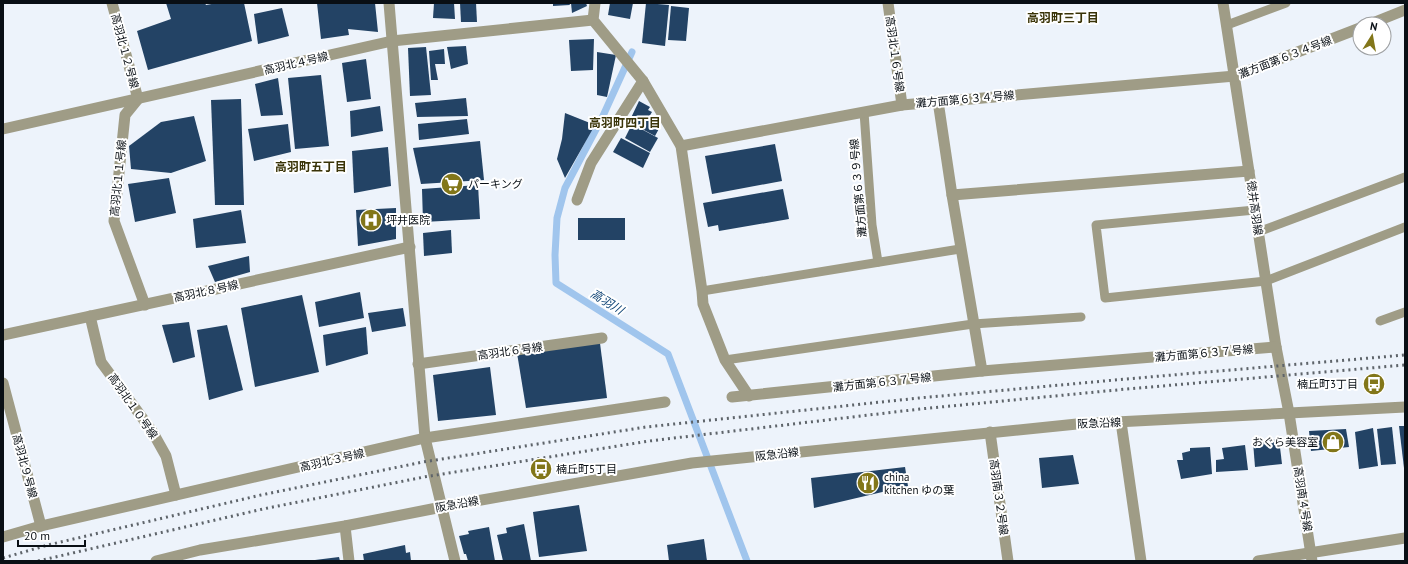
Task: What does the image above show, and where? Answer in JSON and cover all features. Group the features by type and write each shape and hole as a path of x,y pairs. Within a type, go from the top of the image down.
{"street":[{"name":"高羽北１２号線","path":"112,3 138,99"},
{"path":"389,3 425,438 455,561"},
{"path":"596,3 593,20 641,78 681,146 703,304 725,360 748,396"},
{"name":"高羽北１６号線","path":"888,3 902,105"},
{"name":"徳井高羽線","path":"1223,3 1276,347 1289,413"},
{"path":"1390,16 1405,10"},
{"name":"高羽北４号線","path":"3,129 392,41 593,20"},
{"name":"灘方面第６３４号線","path":"681,146 902,105 1235,76 1352,31"},
{"path":"577,200 591,163 641,78"},
{"name":"高羽北１１号線","path":"138,99 125,115 114,221 145,304"},
{"path":"938,101 960,249 982,372"},
{"path":"952,195 1249,171"},
{"name":"高羽北８号線","path":"3,335 410,247"},
{"name":"高羽北１０号線","path":"90,316 101,362 152,430 166,456 176,495"},
{"name":"高羽北６号線","path":"418,364 602,338"},
{"name":"灘方面第６３７号線","path":"732,397 982,372 1276,347"},
{"name":"高羽北９号線","path":"3,383 40,526"},
{"name":"高羽北３号線","path":"3,537 40,526 425,438 664,402"},
{"name":"阪急沿線","path":"156,561 200,550 345,526 442,507 692,463 1077,424 1405,406"},
{"name":"高羽南４号線","path":"1289,413 1312,557"},
{"path":"1121,422 1141,561"},
{"name":"高羽南３２号線","path":"990,432 1008,561"},
{"path":"345,526 349,561"},
{"path":"1258,561 1312,557 1405,538"}],"lane":[{"path":"1227,25 1286,3"},
{"name":"灘方面第６３９号線","path":"864,112 872,225 878,262"},
{"path":"1258,232 1405,177"},
{"path":"1255,210 1096,225 1106,298 1266,281 1405,227"},
{"path":"702,291 960,249"},
{"path":"1380,321 1405,312"},
{"path":"725,360 973,324 1080,317"}],"building":[{"path":"166,3 205,3 206,5 217,3 244,3 252,41 148,70 137,31 171,19"},
{"path":"317,3 375,3 378,32 348,29 349,35 321,39"},
{"path":"434,3 454,3 455,19 433,18"},
{"path":"460,3 476,3 477,22 461,22"},
{"path":"553,3 569,3 570,5 553,6"},
{"path":"571,3 586,3 587,6 572,13"},
{"path":"610,3 633,3 630,19 608,15"},
{"path":"646,3 669,5 665,46 642,43"},
{"path":"671,6 689,8 686,41 668,40"},
{"path":"282,8 289,36 258,44 254,14"},
{"path":"594,39 593,70 571,71 569,40"},
{"path":"466,46 468,64 451,69 447,47"},
{"path":"426,47 431,95 410,96 408,48"},
{"path":"444,49 445,64 435,64 438,80 431,80 429,51"},
{"path":"597,52 616,55 607,97 597,95"},
{"path":"366,59 371,99 347,102 342,63"},
{"path":"321,75 329,146 295,149 288,78"},
{"path":"278,78 283,115 261,116 255,84"},
{"path":"466,98 468,116 417,117 415,103"},
{"path":"241,99 244,205 215,205 211,100"},
{"path":"639,101 650,107 648,110 652,112 649,117 661,125 655,136 629,122"},
{"path":"380,106 383,131 351,137 350,111"},
{"path":"565,113 595,125 565,178 557,159 562,139"},
{"path":"194,116 206,161 171,173 131,169 129,146 161,122"},
{"path":"467,119 469,134 419,140 418,124"},
{"path":"288,124 291,152 254,161 248,129"},
{"path":"632,124 658,138 650,152 625,138"},
{"path":"621,138 650,153 643,168 613,152"},
{"path":"480,141 484,180 421,184 413,148"},
{"path":"775,144 782,181 712,194 705,156"},
{"path":"388,147 391,186 354,193 352,151"},
{"path":"169,178 176,213 135,222 128,184"},
{"path":"478,185 480,219 423,222 422,189"},
{"path":"783,189 789,219 719,231 718,225 708,227 703,203"},
{"path":"396,208 396,239 358,246 356,210"},
{"path":"241,210 246,243 196,248 193,219"},
{"path":"578,218 625,218 625,240 578,240"},
{"path":"451,230 452,253 424,256 423,233"},
{"path":"249,256 250,272 215,282 208,266"},
{"path":"360,292 364,318 319,327 315,302"},
{"path":"302,295 319,372 255,387 241,308"},
{"path":"403,308 406,326 372,332 368,313"},
{"path":"189,322 195,357 173,363 162,325"},
{"path":"227,325 243,390 209,400 197,330"},
{"path":"366,327 368,354 326,366 323,335"},
{"path":"600,343 607,398 526,408 517,353"},
{"path":"490,367 496,415 438,421 433,375"},
{"path":"1399,426 1405,426 1405,468 1404,468"},
{"path":"1392,427 1396,464 1381,465 1377,429"},
{"path":"1373,428 1378,466 1359,469 1355,432"},
{"path":"1346,429 1349,447 1311,451 1309,431"},
{"path":"1279,439 1282,464 1255,467 1253,442"},
{"path":"1245,445 1248,470 1216,472 1216,460 1224,459 1222,448"},
{"path":"1210,447 1212,474 1181,479 1177,460 1183,460 1182,453 1190,451 1190,448"},
{"path":"1073,455 1079,484 1042,488 1039,458"},
{"path":"905,467 908,486 814,508 811,478"},
{"path":"579,505 587,551 539,557 533,512"},
{"path":"524,524 531,561 503,561 497,535 507,533 506,528"},
{"path":"489,527 495,561 468,561 466,554 464,554 459,536 469,534 468,531"},
{"path":"704,539 707,561 669,561 667,545"},
{"path":"405,545 406,553 410,552 411,561 364,561 363,554"},
{"path":"339,557 340,561 315,561 315,560"}],"waterway":[{"name":"高羽川","path":"632,52 602,118 565,188 557,218 555,255 556,283 668,354 747,561"}],"railway":[{"path":"3,558 48,545 261,495 423,462 646,427 919,398 1405,355"},
{"path":"38,561 263,509 424,477 649,441 920,409 1127,389 1405,365"}],"place":[{"name":"パーキング","path":"452,184"},
{"name":"坪井医院","path":"371,220"},
{"name":"楠丘町3丁目","path":"1374,384"},
{"name":"おぐら美容室","path":"1333,442"},
{"name":"楠丘町5丁目","path":"541,469"},
{"name":"china kitchen ゆの葉","path":"868,483"}],"district":[{"name":"高羽町三丁目","path":"1063,18"},
{"name":"高羽町四丁目","path":"625,123"},
{"name":"高羽町五丁目","path":"311,167"}]}
